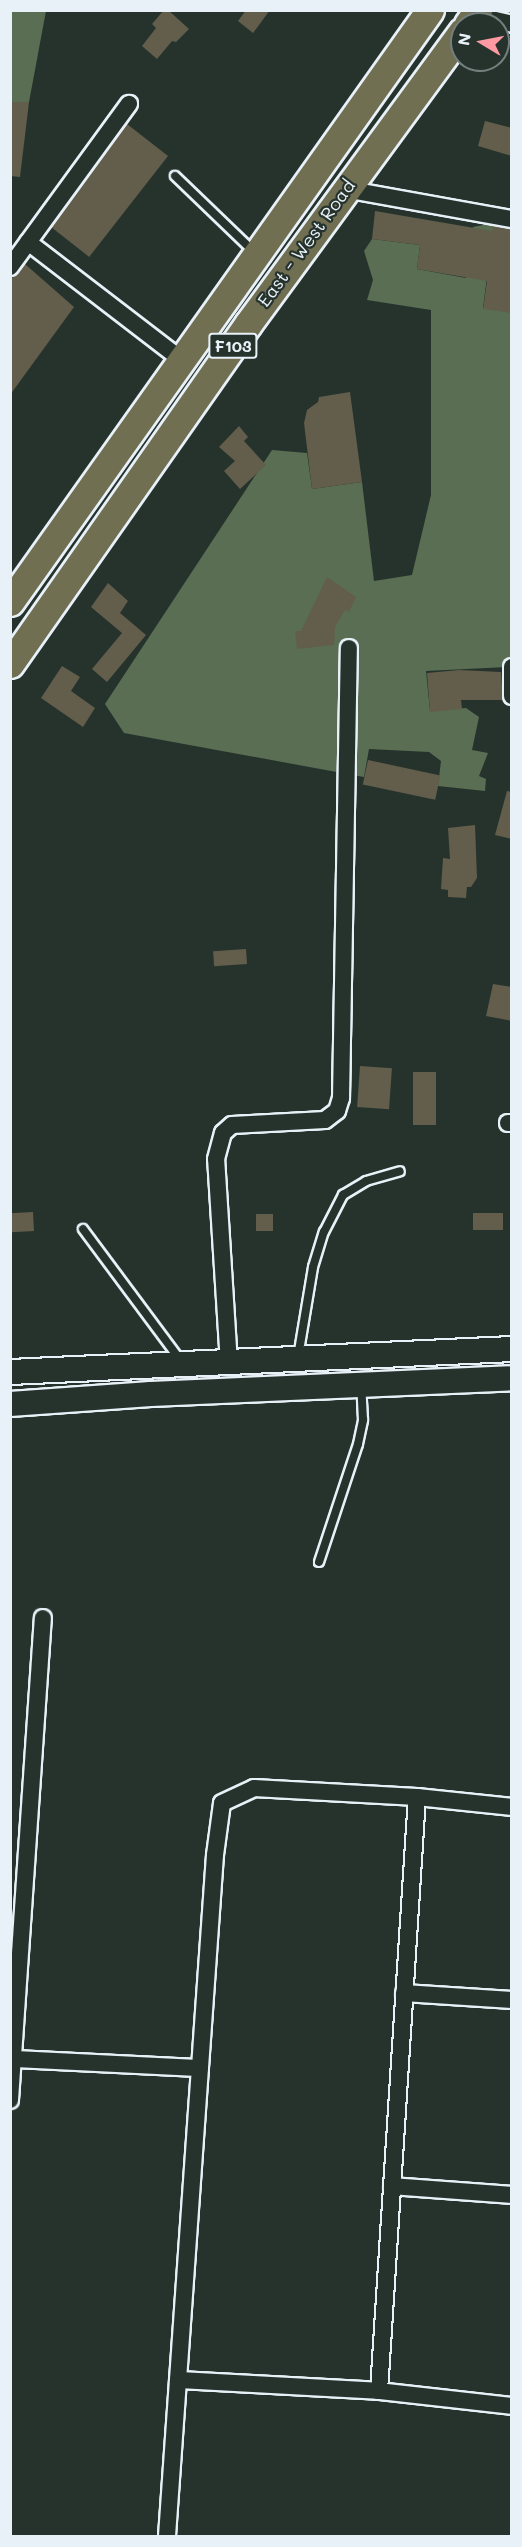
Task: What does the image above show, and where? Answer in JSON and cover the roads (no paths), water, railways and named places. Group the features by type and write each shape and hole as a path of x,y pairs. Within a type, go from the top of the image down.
{"main road":[{"name":"East - West Road","path":"10,602 429,10"},
{"name":"East - West Road","path":"10,664 345,189 450,48"},
{"path":"10,1372 229,1364 512,1349"},
{"path":"10,1404 139,1395 512,1378"}],"street":[{"path":"10,267 129,104"},
{"path":"345,189 512,219"},
{"path":"28,242 182,360"},
{"path":"229,1364 216,1159 223,1133 231,1125 325,1120 337,1111 341,1098 349,648"},
{"path":"512,667 512,696"},
{"path":"10,2100 43,1618"},
{"path":"167,2536 215,1855 222,1803 254,1788 417,1797 512,1808"},
{"path":"379,2391 417,1797"},
{"path":"404,1993 512,2000"},
{"path":"13,2059 200,2068"},
{"path":"392,2186 512,2195"},
{"path":"178,2380 379,2391 512,2406"}],"lane":[{"path":"175,176 257,255"},
{"path":"298,1360 314,1267 324,1232 344,1195 366,1181 400,1171"},
{"path":"83,1229 184,1366"},
{"path":"319,1562 358,1444 363,1420 361,1385"}]}
